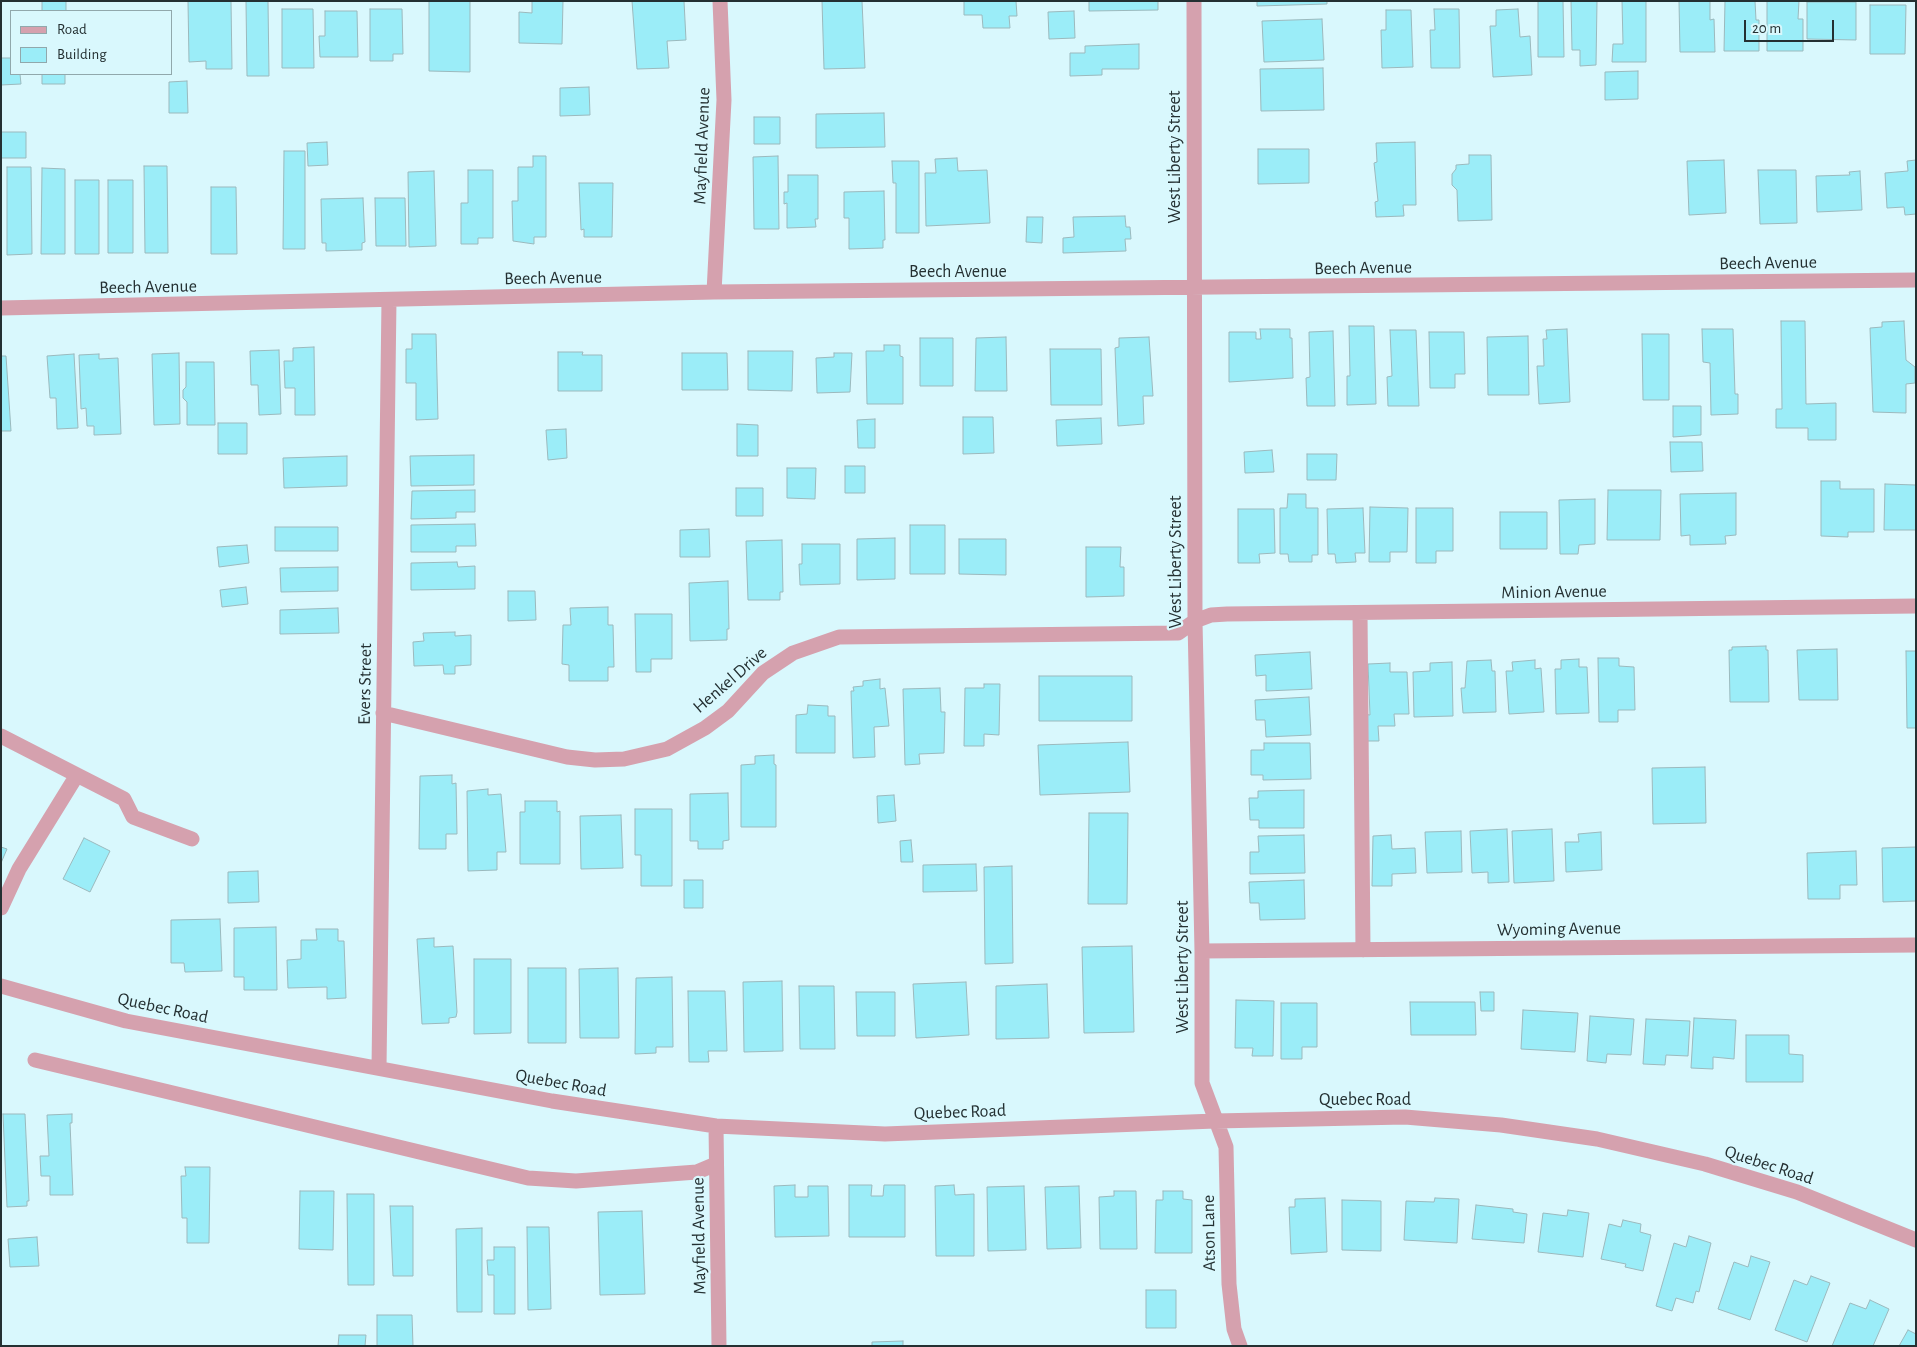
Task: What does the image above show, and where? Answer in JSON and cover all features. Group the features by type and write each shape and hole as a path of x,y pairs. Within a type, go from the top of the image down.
{"street":[{"name":"Mayfield Avenue","path":"714,292 724,100 720,1"},
{"name":"West Liberty Street","path":"1194,1 1195,621 1202,951 1202,1083 1215,1121"},
{"name":"Beech Avenue","path":"1,308 714,292 1916,280"},
{"name":"Evers Street","path":"379,1068 389,300"},
{"name":"Minion Avenue","path":"1195,621 1211,615 1227,614 1916,606"},
{"path":"1360,613 1363,950"},
{"name":"Henkel Drive","path":"383,713 567,757 595,760 624,759 667,748 705,728 728,710 763,673 793,653 827,639 839,637 1178,633 1195,621"},
{"path":"1,736 124,799 133,817 192,839"},
{"path":"1,908 19,869 77,775"},
{"name":"Wyoming Avenue","path":"1202,951 1916,945"},
{"name":"Quebec Road","path":"1,986 126,1021 552,1102 716,1126 885,1134 1215,1121 1405,1117 1501,1125 1597,1139 1704,1164 1797,1192 1916,1240"},
{"path":"35,1060 528,1178 576,1181 594,1180 697,1172 716,1164"},
{"name":"Atson Lane","path":"1215,1121 1226,1147 1229,1284 1234,1330 1240,1346"},
{"name":"Mayfield Avenue","path":"716,1126 719,1346"}],"building":[{"path":"42,1 66,1 66,10 42,10"},
{"path":"188,1 231,1 232,69 206,69 206,61 189,62"},
{"path":"246,1 268,1 269,76 247,76"},
{"path":"429,1 470,1 470,72 429,71"},
{"path":"532,1 563,1 562,44 519,43 519,12 532,13"},
{"path":"632,1 684,1 686,40 667,41 669,68 637,69"},
{"path":"822,1 862,1 865,68 824,69"},
{"path":"964,1 1016,1 1017,16 1009,16 1010,28 983,28 982,15 964,15"},
{"path":"1089,1 1158,1 1158,10 1089,11"},
{"path":"1257,1 1327,1 1327,4 1257,6"},
{"path":"1538,1 1563,1 1564,57 1538,57"},
{"path":"1571,1 1597,1 1596,65 1580,66 1580,50 1572,50"},
{"path":"1622,1 1646,1 1646,62 1612,62 1613,44 1623,44"},
{"path":"1679,1 1710,1 1710,20 1714,19 1715,52 1680,52"},
{"path":"1725,1 1755,1 1756,20 1759,20 1759,51 1724,51"},
{"path":"1767,1 1799,1 1798,19 1803,19 1803,51 1767,51"},
{"path":"1807,2 1856,2 1856,40 1807,39"},
{"path":"1870,5 1906,5 1905,54 1870,54"},
{"path":"282,9 313,9 314,68 282,68"},
{"path":"370,9 402,9 403,54 393,54 393,61 370,61"},
{"path":"1434,9 1459,9 1460,68 1431,68 1430,30 1435,30"},
{"path":"1518,9 1520,37 1530,36 1532,75 1493,77 1490,26 1496,26 1496,10"},
{"path":"1386,10 1411,10 1413,67 1382,68 1381,30 1386,30"},
{"path":"325,11 357,11 358,57 320,57 319,36 325,36"},
{"path":"1074,11 1075,38 1049,39 1048,12"},
{"path":"1322,19 1324,60 1264,62 1262,21"},
{"path":"1139,44 1139,69 1102,69 1102,75 1070,76 1070,53 1085,53 1085,46"},
{"path":"1,58 10,58 10,75 20,75 21,84 1,85"},
{"path":"1323,68 1324,110 1261,111 1260,69"},
{"path":"1638,71 1638,99 1605,100 1605,72"},
{"path":"42,75 65,75 65,84 42,84"},
{"path":"187,81 188,113 169,113 169,82"},
{"path":"589,87 590,115 560,116 560,88"},
{"path":"884,113 885,147 816,148 816,114"},
{"path":"754,117 780,117 780,144 754,144"},
{"path":"1,132 26,132 26,158 1,158"},
{"path":"327,142 328,165 308,166 307,143"},
{"path":"1415,142 1416,205 1403,205 1404,216 1376,217 1375,202 1378,201 1374,163 1377,162 1376,143"},
{"path":"1258,149 1309,149 1309,183 1258,184"},
{"path":"284,151 305,151 305,249 283,249"},
{"path":"1469,155 1491,155 1492,220 1458,221 1457,190 1452,185 1452,174 1456,169 1456,165 1469,164"},
{"path":"533,156 546,156 546,237 534,237 534,244 513,241 512,201 518,201 518,167 533,167"},
{"path":"778,156 779,229 754,229 753,157"},
{"path":"957,158 958,171 987,170 990,223 926,226 925,173 936,173 935,159"},
{"path":"1724,160 1726,213 1689,215 1687,161"},
{"path":"1916,160 1916,214 1905,215 1904,207 1887,208 1885,173 1908,171 1907,161"},
{"path":"892,161 919,161 919,233 896,233 896,183 893,183"},
{"path":"144,166 167,166 168,253 145,253"},
{"path":"7,167 31,167 32,254 7,255"},
{"path":"42,168 65,169 65,254 41,254"},
{"path":"468,170 493,170 493,238 478,238 478,244 461,244 461,203 468,203"},
{"path":"1758,170 1796,170 1797,223 1760,224"},
{"path":"434,171 436,246 409,247 408,172"},
{"path":"1860,171 1862,210 1817,212 1816,176 1850,175 1849,172"},
{"path":"788,175 818,175 818,219 815,219 816,227 787,228 787,203 784,204 784,192 788,192"},
{"path":"75,180 99,180 99,254 75,254"},
{"path":"108,180 133,180 133,253 108,253"},
{"path":"579,183 613,183 612,237 584,237 584,229 581,230"},
{"path":"211,187 236,187 237,254 211,254"},
{"path":"884,191 885,240 883,240 883,248 849,249 849,218 844,218 844,192"},
{"path":"363,198 365,242 362,243 362,250 326,251 326,243 322,243 321,199"},
{"path":"375,198 405,198 406,246 376,246"},
{"path":"1125,216 1126,227 1130,227 1131,239 1125,239 1126,251 1063,253 1063,238 1074,237 1073,217"},
{"path":"1027,217 1043,217 1042,243 1026,242"},
{"path":"1781,321 1805,321 1806,404 1836,403 1836,440 1808,440 1808,428 1776,428 1776,409 1782,409"},
{"path":"1904,321 1906,360 1915,367 1915,383 1906,384 1906,413 1873,412 1870,328 1882,327 1882,322"},
{"path":"1349,326 1374,326 1376,404 1347,405 1347,376 1350,376"},
{"path":"1260,329 1290,329 1293,378 1229,382 1229,332 1256,332 1256,339 1261,339"},
{"path":"1567,329 1570,402 1539,404 1537,366 1544,366 1543,339 1547,339 1546,330"},
{"path":"1702,329 1733,329 1735,394 1738,394 1738,414 1711,415 1710,363 1703,362"},
{"path":"1390,330 1416,330 1419,406 1388,406 1387,377 1392,376"},
{"path":"1333,331 1335,406 1307,406 1306,378 1310,377 1309,332"},
{"path":"1429,332 1464,332 1465,374 1455,374 1455,388 1430,388"},
{"path":"412,334 436,334 438,419 416,420 416,383 406,383 406,349 412,349"},
{"path":"1642,334 1669,334 1669,400 1643,400"},
{"path":"1528,336 1529,395 1488,395 1487,337"},
{"path":"1006,337 1007,391 975,391 976,338"},
{"path":"1149,337 1153,396 1143,396 1144,424 1118,426 1115,348 1119,347 1119,338"},
{"path":"920,338 953,338 953,386 920,386"},
{"path":"884,345 900,345 900,356 903,357 903,404 867,404 866,351 884,351"},
{"path":"314,347 315,415 295,415 295,388 285,388 284,361 293,361 293,348"},
{"path":"1050,349 1101,349 1102,405 1051,405"},
{"path":"279,350 281,414 259,415 258,385 251,385 250,351"},
{"path":"748,351 793,351 792,391 748,390"},
{"path":"558,352 583,352 582,355 602,355 602,391 558,391"},
{"path":"179,353 180,424 154,425 152,354"},
{"path":"682,353 727,353 728,390 682,390"},
{"path":"834,353 852,353 850,392 817,393 816,358 834,357"},
{"path":"74,354 78,428 57,429 56,398 50,398 47,356"},
{"path":"99,354 99,359 118,358 121,434 94,435 94,426 87,426 86,408 81,409 79,355"},
{"path":"1,356 6,356 11,431 1,431"},
{"path":"186,362 214,362 215,425 187,425 187,402 183,398 183,390 186,387"},
{"path":"1673,406 1701,406 1701,435 1673,437"},
{"path":"963,417 993,417 994,453 963,454"},
{"path":"1101,418 1102,444 1057,446 1056,420"},
{"path":"875,419 875,448 858,448 857,420"},
{"path":"218,423 247,423 247,454 218,454"},
{"path":"737,424 758,425 758,456 737,456"},
{"path":"566,429 567,458 548,460 546,430"},
{"path":"1670,442 1702,442 1703,471 1671,472"},
{"path":"1272,450 1274,472 1245,473 1244,452"},
{"path":"1307,454 1337,454 1336,480 1307,480"},
{"path":"474,455 474,485 411,486 410,456"},
{"path":"347,456 347,486 284,488 283,458"},
{"path":"845,466 865,466 865,493 845,493"},
{"path":"787,468 816,468 815,499 787,498"},
{"path":"1821,481 1840,481 1840,489 1874,489 1874,532 1848,532 1848,537 1821,536"},
{"path":"1885,484 1916,485 1916,530 1884,530"},
{"path":"736,488 763,488 763,516 736,516"},
{"path":"475,490 475,512 456,512 456,518 411,519 412,491"},
{"path":"1608,490 1661,490 1660,540 1607,540"},
{"path":"1736,493 1736,535 1725,536 1726,544 1690,545 1690,535 1681,536 1680,494"},
{"path":"1288,494 1306,494 1306,508 1318,508 1318,555 1312,555 1312,562 1289,562 1288,554 1280,554 1280,508 1287,508"},
{"path":"1595,499 1595,544 1579,545 1578,554 1560,554 1559,500"},
{"path":"1370,507 1408,508 1407,552 1390,552 1390,562 1369,562"},
{"path":"1363,508 1365,553 1355,553 1356,562 1336,563 1335,554 1328,554 1327,509"},
{"path":"1416,508 1453,508 1453,551 1436,551 1436,563 1416,563"},
{"path":"1238,509 1274,509 1275,553 1259,554 1260,563 1238,563"},
{"path":"1500,512 1547,512 1547,549 1500,549"},
{"path":"475,524 476,546 456,546 456,552 411,552 411,525"},
{"path":"910,525 945,525 945,574 910,574"},
{"path":"275,527 338,527 338,551 275,551"},
{"path":"709,529 710,557 680,557 680,530"},
{"path":"895,538 895,579 857,580 857,539"},
{"path":"959,539 1006,539 1006,575 959,574"},
{"path":"782,540 783,592 780,592 780,600 748,600 746,541"},
{"path":"802,544 840,544 840,584 800,585 799,564 802,564"},
{"path":"247,545 249,563 219,567 217,547"},
{"path":"1086,547 1121,547 1120,567 1124,567 1124,596 1086,597"},
{"path":"457,562 458,567 475,566 475,589 411,590 411,563"},
{"path":"338,567 338,591 281,592 280,568"},
{"path":"728,581 729,629 727,629 727,640 690,641 689,583"},
{"path":"246,587 248,604 222,607 220,590"},
{"path":"508,591 535,591 536,620 508,621"},
{"path":"608,607 608,625 613,625 614,667 608,667 608,681 569,681 569,665 562,664 563,625 571,625 570,608"},
{"path":"338,608 339,633 280,634 280,610"},
{"path":"635,614 672,614 672,659 651,659 651,672 636,672"},
{"path":"455,632 455,636 471,635 471,665 455,666 455,674 444,674 443,665 414,666 413,642 424,641 423,633"},
{"path":"1766,646 1766,650 1768,650 1769,702 1730,702 1729,650 1732,650 1732,647"},
{"path":"1837,649 1838,700 1799,700 1797,650"},
{"path":"1906,651 1916,651 1916,728 1907,728"},
{"path":"1310,652 1312,689 1266,691 1266,675 1256,676 1255,655"},
{"path":"1598,658 1619,658 1619,666 1634,667 1635,710 1618,710 1618,722 1599,722"},
{"path":"1579,659 1579,667 1587,667 1589,713 1556,714 1555,669 1561,669 1561,660"},
{"path":"1491,660 1492,671 1495,671 1496,712 1463,713 1461,688 1465,688 1467,661"},
{"path":"1535,660 1535,669 1541,668 1544,712 1509,714 1506,671 1513,671 1512,662"},
{"path":"1452,662 1453,716 1414,717 1413,672 1430,671 1430,663"},
{"path":"1390,663 1390,672 1407,672 1409,714 1394,714 1395,726 1378,726 1379,741 1365,741 1363,714 1370,715 1368,664"},
{"path":"1039,676 1132,676 1132,721 1039,721"},
{"path":"880,679 880,689 885,688 889,726 874,727 875,757 853,758 851,691 854,691 853,687 863,686 863,681"},
{"path":"984,684 1000,684 999,735 984,734 984,746 964,746 965,688 984,688"},
{"path":"940,688 941,712 945,712 944,753 919,754 920,764 905,765 903,689"},
{"path":"1309,697 1311,735 1266,737 1265,720 1256,720 1255,700"},
{"path":"808,705 828,706 828,716 835,716 835,753 796,753 796,715 807,714"},
{"path":"1128,742 1130,792 1040,795 1038,745"},
{"path":"1264,743 1310,743 1311,779 1263,780 1263,775 1251,775 1251,750 1264,750"},
{"path":"774,755 774,764 776,765 776,827 741,827 741,765 755,764 755,756"},
{"path":"1705,767 1706,823 1653,824 1652,768"},
{"path":"452,775 452,784 456,783 457,834 446,834 446,849 419,849 420,776"},
{"path":"488,789 488,795 501,794 506,852 497,852 497,870 468,871 467,791"},
{"path":"1304,790 1304,828 1259,828 1259,820 1250,820 1249,798 1258,798 1258,791"},
{"path":"728,793 729,840 723,841 723,849 698,849 698,841 690,841 690,794"},
{"path":"894,795 896,821 878,823 877,796"},
{"path":"525,801 557,801 557,812 560,811 560,864 520,864 520,812 525,812"},
{"path":"635,809 672,809 672,886 641,886 641,855 635,855"},
{"path":"1089,813 1128,813 1127,904 1088,904"},
{"path":"621,815 623,868 581,869 580,816"},
{"path":"1507,829 1509,882 1488,883 1488,872 1472,873 1470,831"},
{"path":"1552,829 1554,881 1514,883 1512,831"},
{"path":"1461,831 1462,872 1427,873 1425,832"},
{"path":"1601,832 1602,870 1566,872 1565,842 1579,842 1578,834"},
{"path":"1304,835 1305,873 1250,874 1250,852 1259,852 1258,836"},
{"path":"1391,835 1392,849 1415,848 1416,873 1392,874 1392,886 1372,886 1373,836"},
{"path":"84,838 110,851 90,892 63,879"},
{"path":"911,840 913,862 901,862 900,841"},
{"path":"1,847 7,849 1,863"},
{"path":"1916,847 1916,901 1883,902 1882,848"},
{"path":"1856,851 1857,885 1840,885 1840,899 1808,899 1807,853"},
{"path":"976,864 977,891 923,892 923,865"},
{"path":"1012,866 1013,963 985,964 984,867"},
{"path":"258,871 259,902 228,903 228,872"},
{"path":"684,880 703,880 703,908 684,908"},
{"path":"1304,880 1305,919 1260,920 1259,903 1250,903 1249,882"},
{"path":"220,919 222,971 185,972 184,963 171,963 171,920"},
{"path":"276,927 277,990 244,990 244,977 234,977 234,928"},
{"path":"316,929 338,929 338,941 344,941 346,998 327,999 327,987 288,988 287,960 301,959 301,940 317,940"},
{"path":"434,938 434,947 453,946 457,1012 456,1017 449,1018 449,1023 422,1024 417,939"},
{"path":"1132,946 1134,1032 1084,1033 1082,947"},
{"path":"474,959 511,959 511,1033 474,1034"},
{"path":"528,968 566,968 566,1043 528,1043"},
{"path":"618,968 619,1038 580,1038 579,969"},
{"path":"672,977 673,1047 656,1047 656,1053 635,1054 636,978"},
{"path":"782,981 783,1051 744,1052 743,982"},
{"path":"966,982 969,1035 916,1038 913,984"},
{"path":"1047,984 1049,1038 996,1039 996,986"},
{"path":"799,986 834,986 835,1049 800,1049"},
{"path":"688,991 725,991 727,1051 708,1051 709,1062 689,1062"},
{"path":"856,992 895,992 895,1036 857,1036"},
{"path":"1480,992 1494,992 1494,1011 1481,1011"},
{"path":"1236,1000 1274,1001 1273,1056 1252,1056 1253,1048 1235,1048"},
{"path":"1410,1002 1475,1002 1476,1035 1411,1035"},
{"path":"1281,1003 1317,1003 1317,1047 1302,1047 1302,1059 1281,1059"},
{"path":"1523,1010 1578,1013 1575,1052 1521,1049"},
{"path":"1590,1016 1634,1019 1631,1055 1607,1054 1606,1063 1587,1061"},
{"path":"1694,1018 1736,1020 1734,1059 1713,1057 1713,1069 1691,1068"},
{"path":"1646,1019 1690,1021 1688,1056 1666,1055 1665,1065 1643,1064"},
{"path":"1746,1035 1789,1035 1789,1054 1803,1055 1803,1082 1746,1082"},
{"path":"3,1114 25,1114 29,1201 27,1201 27,1206 7,1207"},
{"path":"72,1114 72,1123 70,1123 73,1195 50,1195 50,1176 41,1176 40,1156 49,1156 47,1115"},
{"path":"185,1167 210,1167 209,1243 187,1243 187,1218 182,1218 181,1176 186,1176"},
{"path":"795,1185 795,1197 808,1197 808,1186 828,1186 829,1236 775,1237 774,1186"},
{"path":"849,1185 872,1185 871,1196 883,1196 884,1185 905,1185 905,1237 849,1237"},
{"path":"954,1185 955,1195 974,1194 974,1256 936,1256 935,1186"},
{"path":"1024,1186 1026,1250 988,1251 987,1187"},
{"path":"1079,1186 1081,1248 1047,1249 1045,1187"},
{"path":"300,1191 334,1191 333,1250 299,1249"},
{"path":"1114,1191 1136,1191 1137,1249 1100,1249 1099,1197 1114,1196"},
{"path":"1163,1191 1183,1191 1183,1199 1192,1200 1192,1253 1155,1253 1156,1200 1163,1200"},
{"path":"347,1194 374,1194 374,1285 348,1285"},
{"path":"1325,1198 1327,1252 1291,1254 1289,1207 1295,1207 1295,1199"},
{"path":"1435,1198 1459,1199 1457,1243 1404,1240 1406,1201 1434,1202"},
{"path":"1342,1200 1381,1201 1381,1251 1342,1250"},
{"path":"1476,1205 1513,1209 1513,1212 1527,1214 1524,1243 1472,1239"},
{"path":"390,1206 413,1206 413,1276 393,1276"},
{"path":"1568,1210 1589,1213 1583,1257 1538,1252 1543,1213 1567,1216"},
{"path":"642,1211 645,1294 600,1295 598,1212"},
{"path":"1623,1220 1641,1224 1640,1232 1651,1235 1643,1271 1625,1267 1626,1264 1601,1259 1609,1224 1621,1227"},
{"path":"527,1227 549,1227 551,1309 528,1310"},
{"path":"482,1228 482,1312 457,1312 456,1229"},
{"path":"1689,1236 1711,1243 1699,1292 1696,1291 1693,1303 1676,1298 1672,1311 1656,1306 1674,1243 1686,1247"},
{"path":"37,1237 39,1266 10,1267 8,1239"},
{"path":"494,1247 515,1247 515,1314 494,1314 494,1275 488,1275 487,1260 494,1260"},
{"path":"1751,1256 1770,1262 1750,1320 1718,1309 1734,1262 1748,1267"},
{"path":"1811,1276 1830,1283 1807,1342 1775,1330 1794,1280 1807,1285"},
{"path":"1146,1290 1176,1290 1176,1328 1146,1328"},
{"path":"1870,1300 1889,1309 1873,1346 1832,1346 1850,1303 1866,1309"},
{"path":"377,1315 412,1315 413,1346 377,1346"},
{"path":"1908,1330 1916,1334 1916,1346 1899,1346"},
{"path":"339,1335 366,1335 365,1346 338,1346"},
{"path":"903,1341 903,1346 872,1346 872,1342"}]}
